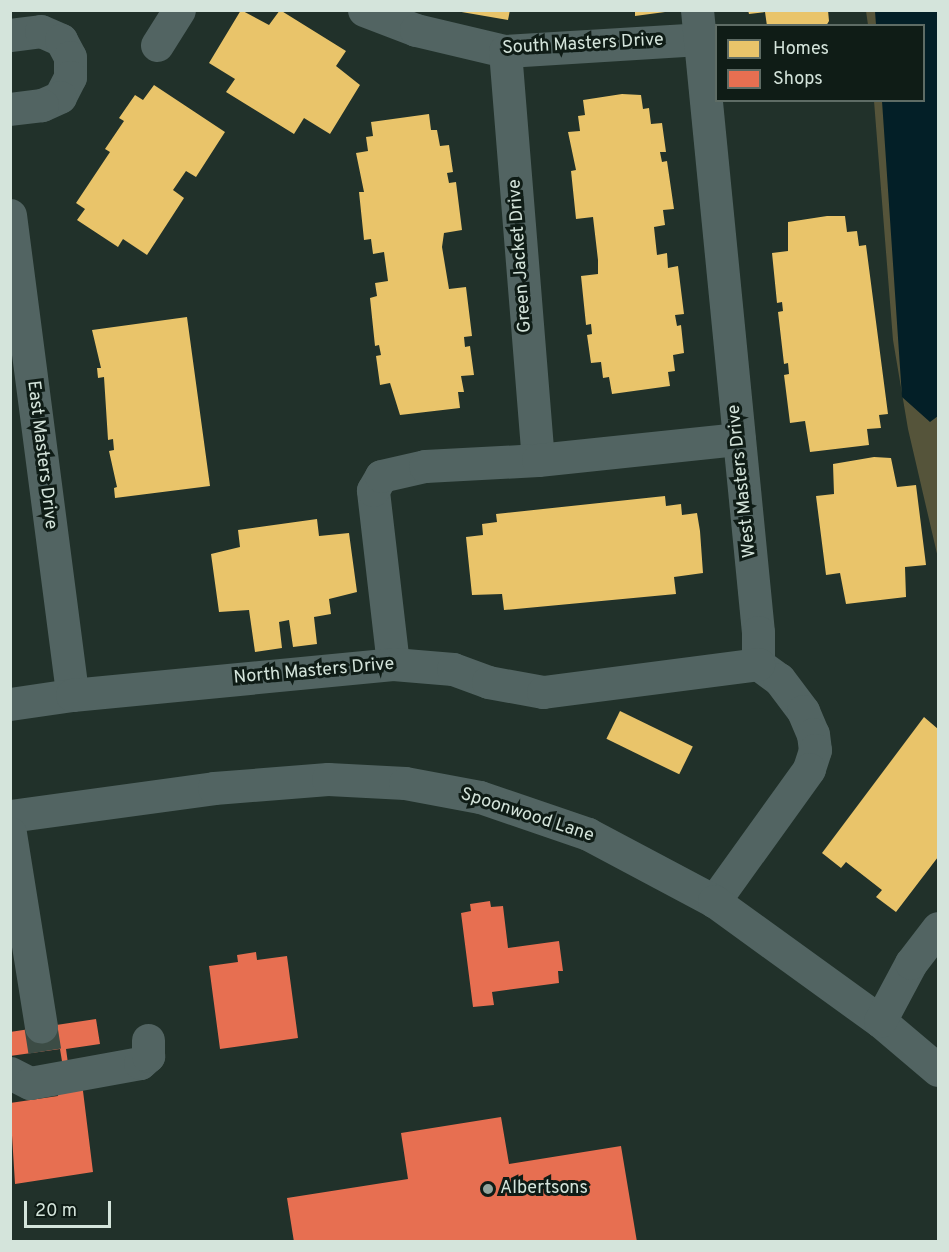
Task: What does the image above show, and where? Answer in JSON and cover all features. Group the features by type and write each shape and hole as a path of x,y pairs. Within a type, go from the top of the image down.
{"street":[{"path":"157,45 178,10"},
{"name":"South Masters Drive","path":"364,10 416,30 505,51 698,25"},
{"name":"West Masters Drive","path":"698,25 739,439 758,664"},
{"path":"10,35 41,32 61,40 70,57 70,77 60,97 42,105 10,109"},
{"name":"Green Jacket Drive","path":"505,51 538,460"},
{"name":"East Masters Drive","path":"10,215 23,408 72,695"},
{"path":"393,664 373,490 381,476 425,466 538,460 739,439"},
{"name":"North Masters Drive","path":"10,704 72,695 393,664 453,669 488,682 543,692 758,664"},
{"path":"714,901 809,770 815,750 813,734 803,711 779,679 758,664"},
{"name":"Spoonwood Lane","path":"10,816 214,788 328,779 405,783 480,797 588,834 714,901 880,1021 939,1070"},
{"path":"10,833 14,883 45,1053 30,1083 10,1073"},
{"path":"880,1021 911,963 939,928"},
{"path":"45,1053 140,1063 148,1056 148,1040"}],"shaded area":[{"path":"866,11 938,11 938,558 908,429 893,340 874,102 925,102 925,24 868,24"}],"water":[{"path":"875,11 938,11 938,416 930,422 902,397 882,102 925,102 925,24 876,24"}],"building: Homes":[{"path":"241,10 269,25 280,10 346,51 336,66 360,85 330,134 304,118 294,134 226,92 235,79 209,63"},
{"path":"450,10 510,10 508,20"},
{"path":"635,10 664,10 665,12 635,16"},
{"path":"748,10 828,10 829,21 827,24 767,24 765,12 749,14"},
{"path":"154,85 225,132 196,177 186,171 173,190 184,198 147,255 123,239 118,247 77,220 85,209 76,203 110,152 105,149 124,121 119,118 135,95 143,100"},
{"path":"622,94 641,95 643,109 649,108 651,124 662,123 666,152 660,152 662,162 667,161 674,209 663,210 665,225 654,227 657,255 667,253 668,268 678,266 684,314 675,315 677,326 681,325 684,353 673,355 675,371 668,372 670,386 612,394 609,377 603,378 601,362 591,363 587,335 592,334 591,324 586,325 581,276 598,274 598,260 593,217 576,219 571,171 576,170 568,132 580,131 578,116 585,115 583,100"},
{"path":"429,114 431,130 437,130 440,146 449,145 453,172 447,173 449,183 456,182 462,230 444,233 442,247 449,289 466,287 472,336 464,337 465,347 470,346 474,375 461,376 464,392 458,392 460,408 400,415 390,383 380,385 376,356 381,355 379,345 375,346 370,298 377,296 375,283 388,281 384,252 373,254 371,239 364,240 359,192 364,192 356,153 368,151 366,137 373,136 371,122"},
{"path":"827,216 845,216 847,232 857,231 859,246 866,245 888,414 879,415 881,428 867,429 869,445 810,452 805,421 790,423 784,375 789,374 788,363 784,364 778,312 783,311 782,302 777,303 772,253 788,251 788,222"},
{"path":"187,317 210,486 115,498 114,488 117,487 109,451 114,450 113,439 108,440 104,377 98,378 97,368 101,368 92,330"},
{"path":"874,457 891,458 897,487 916,485 926,565 905,567 906,597 846,604 840,573 826,575 816,496 834,494 833,464"},
{"path":"665,496 666,506 681,504 682,515 697,513 700,531 703,573 674,577 676,594 504,610 502,594 472,595 466,537 483,535 482,524 497,522 496,514"},
{"path":"317,519 319,536 349,533 357,592 329,599 331,614 314,617 317,644 293,647 289,620 279,622 282,648 255,652 249,610 219,612 211,554 240,547 238,530"},
{"path":"620,711 693,747 679,774 606,739"},
{"path":"924,717 938,729 938,857 896,912 876,897 882,890 846,862 841,868 822,853"}],"building: Shops":[{"path":"490,901 491,907 503,906 508,948 559,941 563,971 558,971 559,983 492,992 494,1005 473,1007 461,913 471,911 470,904"},
{"path":"256,952 257,960 287,956 298,1038 220,1049 209,966 238,962 237,955"},
{"path":"96,1019 100,1044 66,1049 71,1085 79,1084 83,1091 93,1172 15,1184 10,1103 58,1096 57,1087 66,1086 60,1049 10,1056 10,1032"},
{"name":"Albertsons","path":"501,1117 509,1164 621,1146 637,1242 294,1242 287,1198 408,1179 401,1133"}],"tunnel":[{"path":"41,1027 45,1051"}],"place":[{"name":"Albertsons","path":"488,1189"}]}
